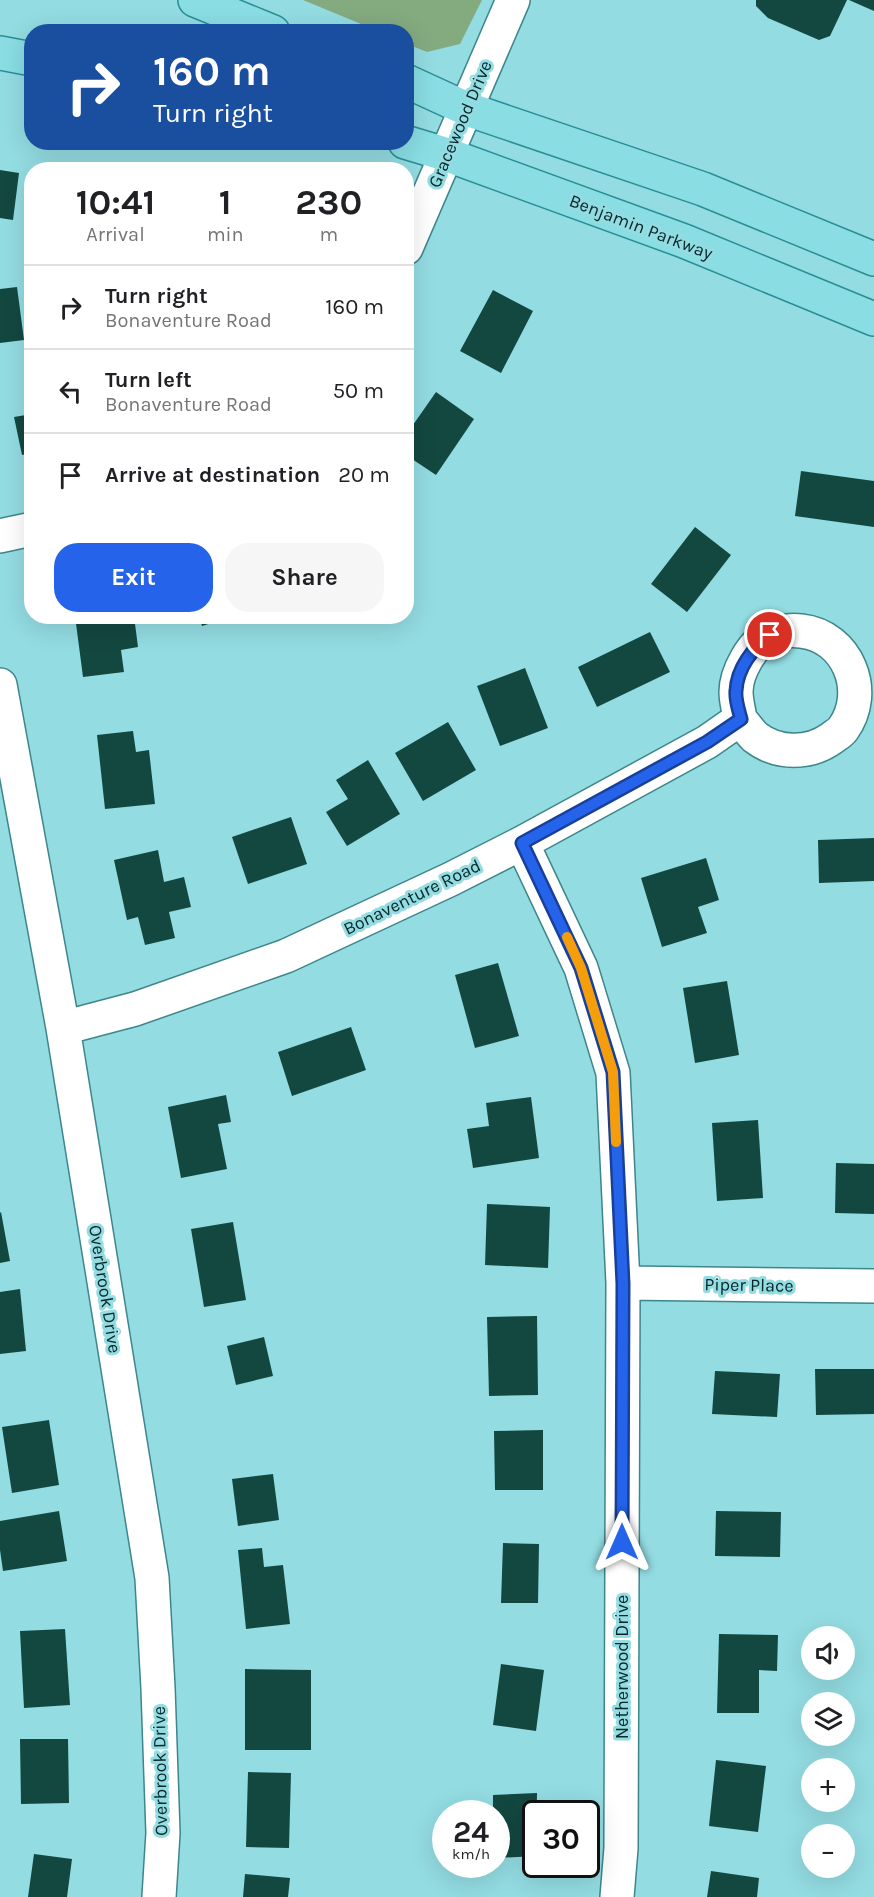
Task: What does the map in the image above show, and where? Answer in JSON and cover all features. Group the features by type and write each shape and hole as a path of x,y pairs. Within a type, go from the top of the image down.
{"main road":[{"path":"195,0 254,24"},
{"path":"0,53 24,58"},
{"path":"414,85 467,108 703,189 874,258"},
{"name":"Benjamin Parkway","path":"414,145 448,155 684,242 874,319"}],"street":[{"name":"Gracewood Drive","path":"414,230 513,0"},
{"path":"0,536 24,531"},
{"name":"Overbrook Drive","path":"0,685 63,1028 152,1578 162,1833 159,1897"},
{"name":"Bonaventure Road","path":"63,1028 135,1009 286,957 522,843 707,742 741,719"},
{"name":"Netherwood Drive","path":"522,843 581,968 613,1072 623,1284 621,1848 617,1897"},
{"name":"Piper Place","path":"623,1284 874,1286"}],"green space":[{"path":"303,0 482,0 460,44 427,52 414,47 414,24 361,24"}],"building":[{"path":"756,0 847,0 830,36 819,40 768,18 756,6"},
{"path":"849,0 874,0 874,11"},
{"path":"0,170 19,173 13,220 0,218"},
{"path":"17,287 24,340 0,343 0,289"},
{"path":"493,290 533,311 501,373 460,351"},
{"path":"436,392 474,419 436,475 414,460 414,424"},
{"path":"24,415 24,455 22,455 14,417"},
{"path":"801,471 874,481 874,527 795,516"},
{"path":"695,527 731,555 687,612 651,584"},
{"path":"76,624 135,624 138,647 121,650 124,672 83,677"},
{"path":"650,632 670,672 597,707 578,667"},
{"path":"525,668 548,728 500,746 477,686"},
{"path":"448,722 476,770 423,801 395,753"},
{"path":"133,731 136,752 149,750 155,804 105,809 97,735"},
{"path":"368,760 400,814 347,846 326,812 348,799 336,780"},
{"path":"291,817 307,864 248,884 232,837"},
{"path":"874,838 874,881 819,883 818,840"},
{"path":"158,850 164,882 184,877 191,907 169,912 175,938 145,945 138,917 127,920 114,860"},
{"path":"706,858 719,900 698,907 707,933 662,947 641,878"},
{"path":"498,963 519,1036 475,1048 455,975"},
{"path":"727,981 739,1055 695,1063 683,988"},
{"path":"351,1027 366,1070 292,1096 278,1052"},
{"path":"226,1095 231,1122 218,1124 227,1169 181,1178 168,1107"},
{"path":"531,1097 539,1158 473,1168 467,1129 489,1126 486,1103"},
{"path":"758,1120 763,1198 717,1201 712,1123"},
{"path":"836,1163 874,1164 874,1214 835,1213"},
{"path":"487,1204 550,1207 548,1268 485,1265"},
{"path":"0,1213 10,1261 0,1263"},
{"path":"233,1222 246,1300 204,1307 191,1229"},
{"path":"20,1289 26,1351 0,1354 0,1292"},
{"path":"537,1316 538,1395 489,1396 487,1317"},
{"path":"264,1337 273,1376 236,1385 227,1346"},
{"path":"815,1369 874,1369 874,1414 816,1415"},
{"path":"715,1371 780,1374 777,1417 712,1414"},
{"path":"49,1420 59,1485 12,1493 2,1427"},
{"path":"543,1430 543,1490 495,1490 494,1431"},
{"path":"273,1474 279,1520 238,1526 232,1479"},
{"path":"59,1511 67,1561 3,1571 0,1521"},
{"path":"716,1511 781,1512 780,1557 715,1556"},
{"path":"503,1543 539,1544 538,1603 501,1603"},
{"path":"262,1548 264,1567 283,1565 290,1624 246,1629 238,1550"},
{"path":"65,1629 70,1705 24,1708 20,1631"},
{"path":"719,1634 778,1635 777,1671 759,1670 759,1713 717,1713"},
{"path":"501,1664 544,1670 536,1731 493,1725"},
{"path":"245,1669 311,1670 311,1750 245,1750"},
{"path":"20,1739 68,1739 69,1803 21,1804"},
{"path":"716,1760 766,1766 758,1832 709,1826"},
{"path":"248,1772 291,1773 289,1848 246,1847"},
{"path":"537,1793 537,1800 522,1800 522,1857 510,1857 510,1800 493,1800 493,1795"},
{"path":"34,1854 72,1859 67,1897 28,1897"},
{"path":"711,1871 759,1878 757,1897 707,1897"},
{"path":"245,1874 290,1878 288,1897 243,1897"}],"slow traffic":[{"path":"567,937 581,968 613,1072 616,1142"}],"route":[{"path":"622,1542 623,1284 613,1072 581,968 522,843 707,742 741,719 736,691 743,664 756,646 770,635"}]}
